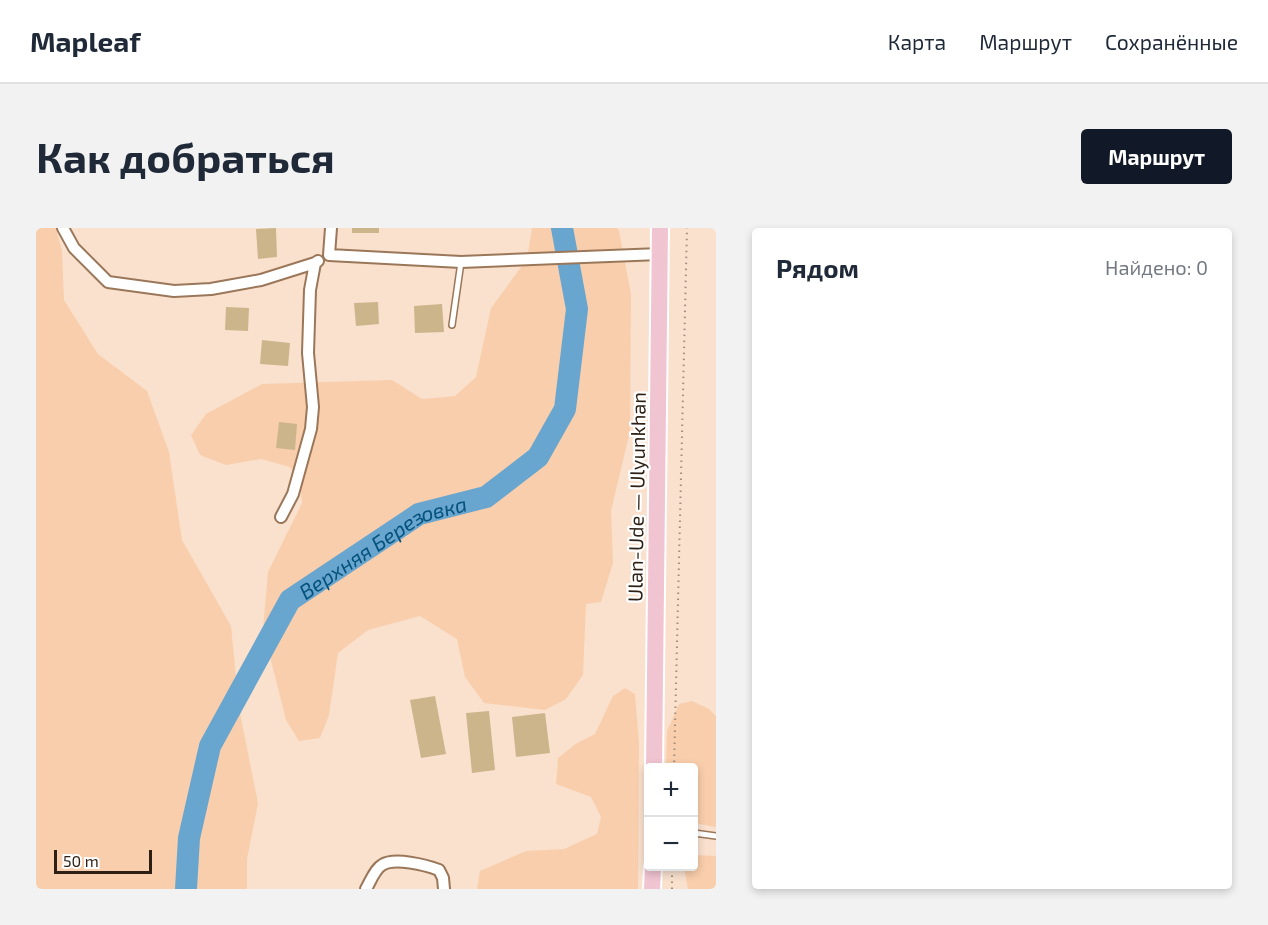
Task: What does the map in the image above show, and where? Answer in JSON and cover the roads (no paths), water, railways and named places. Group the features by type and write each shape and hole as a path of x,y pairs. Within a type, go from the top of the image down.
{"main road":[{"name":"Ulan-Ude — Ulyunkhan","path":"654,763 660,228"},
{"path":"652,889 653,871"}],"street":[{"path":"63,228 74,248 108,282 174,291 211,290 261,280 329,255 461,262 660,254"},
{"path":"329,255 331,228"},
{"path":"281,517 293,494 311,429 314,407 308,353 310,290 315,262"},
{"path":"366,889 381,865 391,862 408,862 439,870 443,878 444,889"}],"lane":[{"path":"452,325 461,262"},
{"path":"698,834 716,836"}],"waterway":[{"name":"Верхняя Березовка","path":"186,889 189,838 210,746 290,600 419,514 486,497 538,457 565,409 577,309 562,228"}]}
